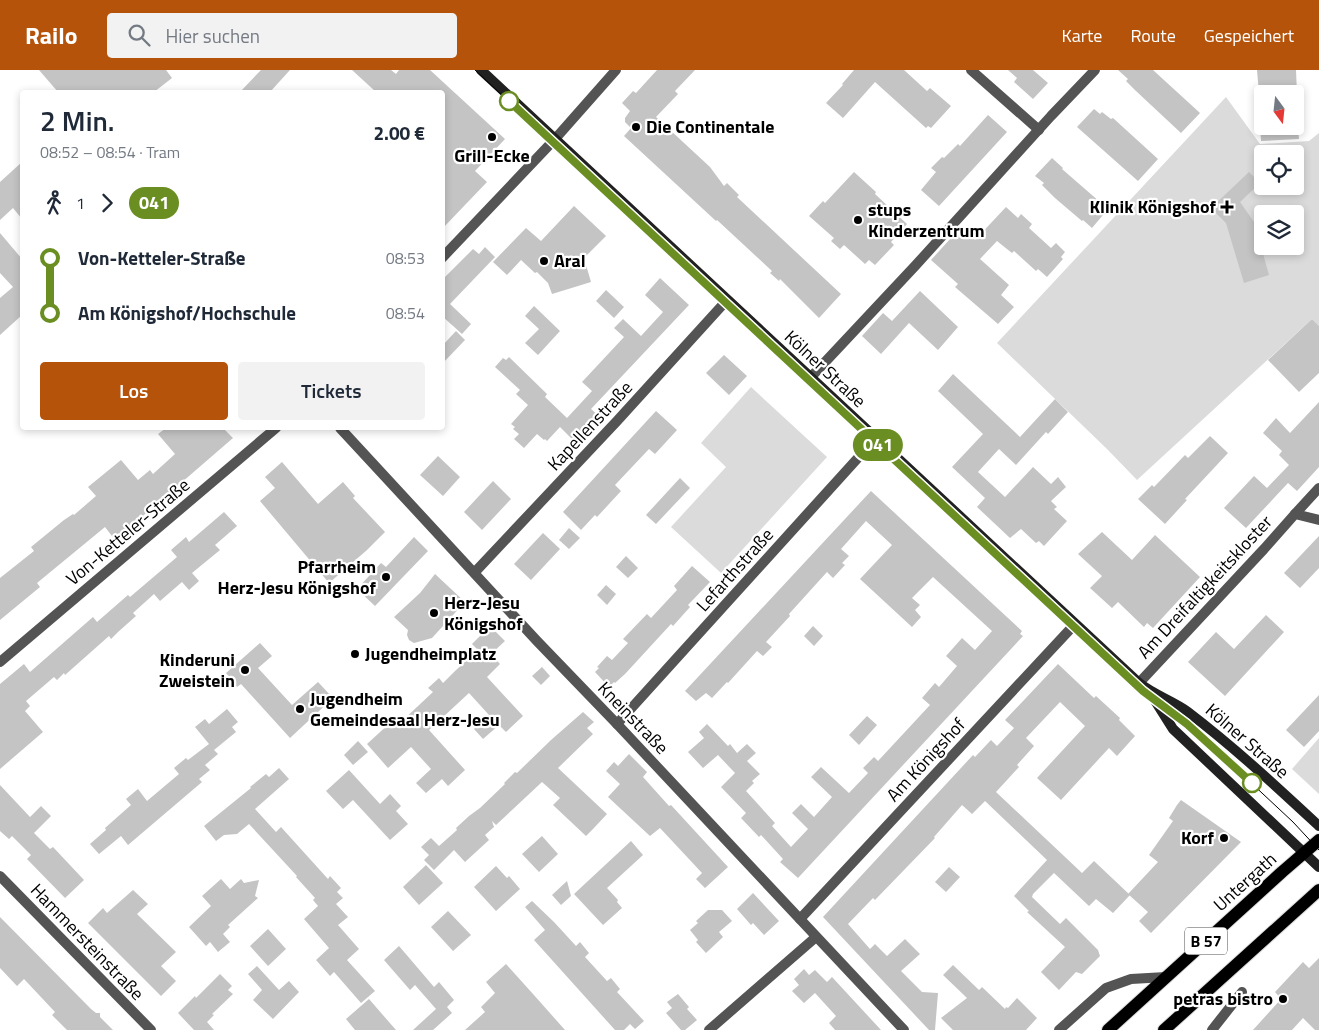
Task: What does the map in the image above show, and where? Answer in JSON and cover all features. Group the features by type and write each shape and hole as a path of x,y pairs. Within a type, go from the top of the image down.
{"main road":[{"name":"Kölner Straße","path":"481,70 1139,683 1148,690 1186,710 1218,735 1319,826"},
{"name":"Kölner Straße","path":"1148,690 1174,729 1319,867"},
{"name":"B 57","path":"1304,853 1319,840"},
{"name":"Untergath","path":"1108,1030 1304,853"},
{"name":"B 57","path":"1164,1030 1319,890"}],"street":[{"path":"445,255 555,139 616,70"},
{"path":"971,70 1039,130"},
{"path":"811,377 1095,70"},
{"name":"Kapellenstraße","path":"475,572 728,300"},
{"name":"Von-Ketteler-Straße","path":"0,662 274,430"},
{"name":"Kneinstraße","path":"342,430 537,641 904,1030"},
{"name":"Lefarthstraße","path":"617,724 876,438"},
{"name":"Am Dreifaltigkeitskloster","path":"1139,683 1319,488"},
{"name":"Am Dreifaltigkeitskloster","path":"1295,514 1319,520"},
{"name":"Am Königshof","path":"800,919 1075,624"},
{"name":"Hammersteinstraße","path":"0,876 151,1030"},
{"path":"709,1030 816,936"},
{"path":"1059,1030 1106,988 1131,979 1166,977"},
{"path":"1212,1030 1242,992"}],"shaded area":[{"path":"1226,97 1260,144 1309,141 1319,133 1319,326 1312,319 1137,480 997,343"},
{"path":"751,387 827,457 721,573 671,527 726,467 701,443"},
{"path":"1319,738 1319,794 1292,769"}],"building":[{"path":"39,70 166,70 172,78 157,90 56,90"},
{"path":"261,70 290,70 272,90 242,90"},
{"path":"352,70 391,70 396,74 399,70 430,70 505,139 475,171 487,182 445,226 445,90 374,90"},
{"path":"657,70 695,70 675,91 678,94 656,117 710,167 724,186 727,183 739,195 737,197 841,294 819,318 780,279 779,281 770,273 772,271 624,136 631,128 625,122 625,118 630,111 622,103 633,91 636,93"},
{"path":"854,70 904,70 927,91 930,88 951,106 931,128 928,126 926,128 875,82 843,118 826,103"},
{"path":"1008,70 1033,70 1048,83 1033,99 1014,82 1017,78"},
{"path":"1118,70 1153,70 1200,113 1181,133 1126,81 1128,79"},
{"path":"1257,70 1296,70 1297,85 1258,85"},
{"path":"1094,109 1100,114 1102,112 1111,119 1113,118 1158,159 1138,181 1077,127"},
{"path":"988,115 1007,132 939,206 921,190 936,172 931,168 958,144 960,146"},
{"path":"1261,135 1299,135 1299,139 1261,141"},
{"path":"1052,158 1108,209 1092,228 1055,198 1042,185 1044,183 1035,176"},
{"path":"20,164 20,217 13,208 0,220 0,182"},
{"name":"stups Kinderzentrum","path":"854,172 907,224 891,242 894,245 875,265 869,260 865,264 844,245 840,249 831,241 834,238 809,216 823,201 825,203"},
{"path":"1249,172 1254,177 1254,189 1240,202 1254,222 1254,255 1263,255 1269,275 1244,283 1226,223 1211,208"},
{"path":"574,206 606,236 584,258 591,282 552,294 548,283 521,260 507,275 493,262 526,228 541,241"},
{"path":"1006,207 1018,218 1021,214 1032,224 1029,228 1051,248 1056,243 1065,252 1061,257 1063,259 1047,277 1038,269 1036,271 1014,251 1012,253 997,241 980,259 1009,285 1001,295 1014,307 998,324 955,287 958,284 931,260 961,227 975,240"},
{"path":"0,233 20,257 20,317 0,335 0,298 13,287 0,273"},
{"path":"485,247 495,257 450,304 471,324 462,334 445,319 445,277 473,249 479,254"},
{"path":"660,278 689,305 591,409 600,417 576,443 560,427 547,441 537,434 524,448 514,439 519,434 513,429 515,427 511,424 528,405 516,394 520,390 495,367 503,358 506,360 509,357 547,394 545,397 567,418 592,391 582,382 624,337 614,328 623,319 641,336 663,312 645,295"},
{"path":"606,290 624,307 614,318 596,301"},
{"path":"920,291 958,327 938,350 909,323 881,354 862,336 883,313 892,321"},
{"path":"534,306 560,331 538,355 525,343 539,329 525,316"},
{"path":"1312,319 1319,326 1319,373 1299,392 1268,360"},
{"path":"456,331 465,340 445,361 445,343"},
{"path":"724,355 747,376 729,395 706,373"},
{"path":"953,374 1020,437 1055,399 1068,412 1048,434 1046,432 1016,465 999,449 978,472 1005,497 1033,467 1051,484 1058,477 1066,487 1051,501 1057,507 1054,509 1067,521 1044,546 1039,541 1036,543 1021,529 1010,538 977,507 985,498 952,467 983,434 938,391"},
{"path":"1319,402 1319,467 1297,491 1288,483 1246,528 1224,508 1254,476 1267,488 1289,465 1279,455 1282,451 1263,433 1276,418 1290,433"},
{"path":"656,411 677,430 655,454 649,449 615,485 621,491 597,517 595,515 581,530 563,512"},
{"path":"163,430 225,430 233,438 115,540 105,527 37,583 40,587 0,620 0,578 34,551 31,547 96,496 88,487 121,460 138,480 150,470 153,474 175,454 158,434"},
{"path":"1210,436 1228,453 1185,499 1187,500 1165,524 1138,499 1152,485 1154,487 1185,455 1188,458"},
{"path":"438,456 460,477 443,496 420,475"},
{"path":"282,462 318,504 343,482 355,496 353,498 385,532 329,583 260,501 275,488 265,477"},
{"path":"680,478 690,488 656,524 646,515"},
{"path":"493,481 511,499 482,530 464,512"},
{"path":"871,491 1022,631 1020,634 1023,636 798,878 780,862 783,859 761,835 759,837 741,818 746,813 721,787 735,773 718,755 703,768 688,752 704,738 699,732 707,724 728,746 730,744 737,753 747,744 756,753 747,761 760,774 752,781 754,783 746,791 775,823 772,826 791,847 808,829 792,813 801,804 814,817 832,797 811,777 821,767 849,793 868,773 863,768 874,757 878,761 930,705 922,698 935,683 939,687 957,666 946,656 962,638 975,650 992,631 933,577 912,598 920,605 915,610 921,617 912,627 860,579 892,545 866,521 841,549 849,556 842,563 845,565 833,578 827,572 789,614 790,616 766,642 772,647 763,656 757,651 712,698 706,693 696,701 685,691"},
{"path":"224,512 237,526 215,545 220,550 192,573 199,581 189,590 182,582 160,601 154,594 133,613 136,616 111,639 109,636 65,675 64,673 57,680 54,677 26,701 30,706 25,711 43,732 0,769 0,684 24,664 30,672 93,617 97,622 128,595 130,597 177,557 171,550 186,537 189,542"},
{"path":"569,528 580,538 569,549 559,540"},
{"path":"1102,532 1132,560 1155,535 1200,577 1153,628 1147,623 1144,627 1118,602 1112,608 1090,588 1102,576 1078,554"},
{"path":"543,533 560,549 531,580 514,564"},
{"path":"1319,536 1319,568 1300,588 1284,573"},
{"name":"Pfarrheim Herz-Jesu Königshof","path":"414,537 428,551 375,606 357,589 381,563 386,567"},
{"path":"626,556 638,568 628,578 616,567"},
{"path":"692,566 710,582 688,605 690,607 673,626 671,624 625,674 609,687 595,672 599,668 597,667 607,656 612,660 628,643 623,639 647,614 651,618 677,590 674,586"},
{"name":"Herz-Jesu Königshof","path":"435,574 465,602 432,638 414,643 409,640 408,630 394,617 420,593"},
{"path":"606,585 616,594 607,605 597,595"},
{"path":"1266,615 1284,632 1225,696 1188,662 1216,632 1234,649"},
{"path":"490,626 505,641 491,654 500,664 487,677 523,716 506,732 499,725 483,739 474,729 489,715 469,693 429,730 465,770 448,786 442,779 426,793 416,783 431,769 411,747 388,768 367,744 391,722 395,726 402,721 433,692 428,688 439,678 443,683 478,650 472,644"},
{"path":"813,626 823,636 814,646 804,636"},
{"path":"260,643 272,656 258,668 292,705 318,682 333,698 290,738 241,684 237,687 226,673"},
{"path":"1058,664 1094,698 1096,696 1120,718 1119,720 1135,736 1117,756 1109,748 1061,800 1037,778 1085,726 1060,702 1026,738 1034,746 1017,765 1019,767 996,792 1082,873 1094,861 1130,895 1113,913 1096,899 1089,906 1054,873 1033,894 1032,897 1060,924 1066,918 1098,950 1100,956 1082,974 1076,972 1059,990 1041,972 1065,947 1027,912 1029,911 1014,896 1047,860 985,801 972,814 962,805 935,838 875,900 873,898 848,924 870,949 875,944 887,956 905,939 920,954 901,971 922,992 938,993 935,1030 929,1030 823,917 973,755 975,757 991,740 997,746 1014,728 1005,720"},
{"path":"542,667 550,676 541,685 532,676"},
{"path":"1319,695 1319,731 1304,747 1286,730"},
{"path":"227,709 238,722 232,727 236,732 214,750 218,754 205,765 210,770 199,779 202,782 128,845 121,836 99,854 90,844 131,805 126,799 138,789 147,801 179,774 174,768 209,744 195,727 205,719 209,724"},
{"path":"583,712 594,722 587,728 593,734 558,768 607,814 586,836 553,805 560,798 542,782 496,825 492,821 494,827 485,835 489,840 465,862 454,850 434,870 424,860 429,855 421,847 431,838 439,846 505,784 515,772 517,773"},
{"path":"867,716 877,725 859,745 849,735"},
{"path":"358,741 368,752 353,765 344,755"},
{"path":"629,754 647,772 643,777 728,867 705,888 696,879 702,873 660,828 650,836 608,797 620,784 606,771 614,762 618,766"},
{"path":"279,768 289,779 255,809 276,832 281,827 328,879 330,876 341,888 337,892 343,898 336,904 348,917 338,925 359,949 347,960 375,991 361,1003 334,972 330,976 316,960 329,948 304,919 318,906 313,900 315,898 297,876 249,824 237,834 224,835 216,841 204,826 266,774 269,777"},
{"path":"349,770 380,804 390,794 401,806 396,811 408,824 390,840 353,800 343,809 326,791"},
{"path":"0,785 30,817 41,806 51,816 34,833 50,849 53,847 84,880 65,898 27,859 31,855 12,836 9,839 0,831"},
{"path":"1181,800 1241,842 1151,933 1139,921 1148,912 1128,894 1158,862 1149,855 1173,821 1169,818"},
{"path":"542,836 558,854 539,872 522,854"},
{"path":"631,841 643,855 607,888 618,900 617,902 622,908 603,925 574,894"},
{"path":"426,865 443,883 419,905 403,887"},
{"path":"496,866 507,878 509,876 520,889 496,911 474,887"},
{"path":"949,867 960,877 946,892 935,882"},
{"path":"221,879 230,889 241,879 244,883 259,880 255,896 258,898 228,925 230,927 223,934 230,942 218,952 210,942 206,946 189,927 211,906 202,896"},
{"path":"567,881 571,896 561,905 552,895"},
{"path":"133,890 148,904 137,914 176,952 161,966 176,981 161,996 88,923 103,908 107,913"},
{"path":"753,893 779,921 764,935 753,923 751,925 737,909"},
{"path":"532,901 576,946 580,942 589,953 585,957 607,981 611,978 620,989 617,992 644,1021 635,1029 630,1024 624,1030 615,1030 534,940 545,930 525,907"},
{"path":"708,910 722,910 732,921 719,932 723,937 706,953 696,942 698,940 690,930 698,923 696,921"},
{"path":"448,911 471,935 453,951 431,927"},
{"path":"0,917 91,1009 96,1013 100,1013 100,1017 113,1030 67,1030 52,1015 55,1012 24,979 17,986 0,968"},
{"path":"268,929 286,949 268,966 250,946"},
{"path":"399,946 434,987 439,982 454,1000 447,1007 452,1013 433,1030 413,1030 436,1009 415,985 410,990 384,960"},
{"path":"1319,958 1319,1030 1315,1030 1303,1018 1292,1030 1253,1030 1281,999 1275,992 1303,962 1309,968"},
{"path":"506,964 565,1030 465,1030 485,1012 481,1007 495,993 486,982"},
{"path":"953,965 979,990 982,987 1005,1009 1017,998 1037,1018 1026,1030 953,1030 941,1018 967,998 943,975"},
{"path":"257,966 279,990 289,981 299,992 273,1019 253,1000 262,990 248,974"},
{"path":"804,969 809,975 815,970 827,982 832,977 881,1030 835,1030 829,1023 836,1016 815,993 804,1003 792,991 799,985 794,979"},
{"path":"220,974 232,986 228,990 233,994 212,1014 214,1015 207,1022 214,1030 194,1030 178,1013"},
{"path":"678,994 689,1007 687,1009 697,1020 685,1030 681,1030 666,1013 672,1008 667,1002"},
{"path":"369,999 396,1030 355,1030 346,1019"}],"tram line":[{"path":"475,70 1143,691 1187,724 1217,751 1293,822 1319,850"},
{"name":"041","path":"509,101 1143,691 1187,724 1252,783"}],"place":[{"name":"Die Continentale","path":"636,127"},
{"name":"Grill-Ecke","path":"492,137"},
{"name":"Klinik Königshof","path":"1227,207"},
{"name":"stups Kinderzentrum","path":"858,220"},
{"name":"Aral","path":"544,261"},
{"name":"Pfarrheim Herz-Jesu Königshof","path":"386,577"},
{"name":"Herz-Jesu Königshof","path":"434,613"},
{"name":"Jugendheimplatz","path":"355,654"},
{"name":"Kinderuni Zweistein","path":"245,670"},
{"name":"Jugendheim Gemeindesaal Herz-Jesu","path":"300,709"},
{"name":"Korf","path":"1224,838"},
{"name":"petras bistro","path":"1283,999"}]}
